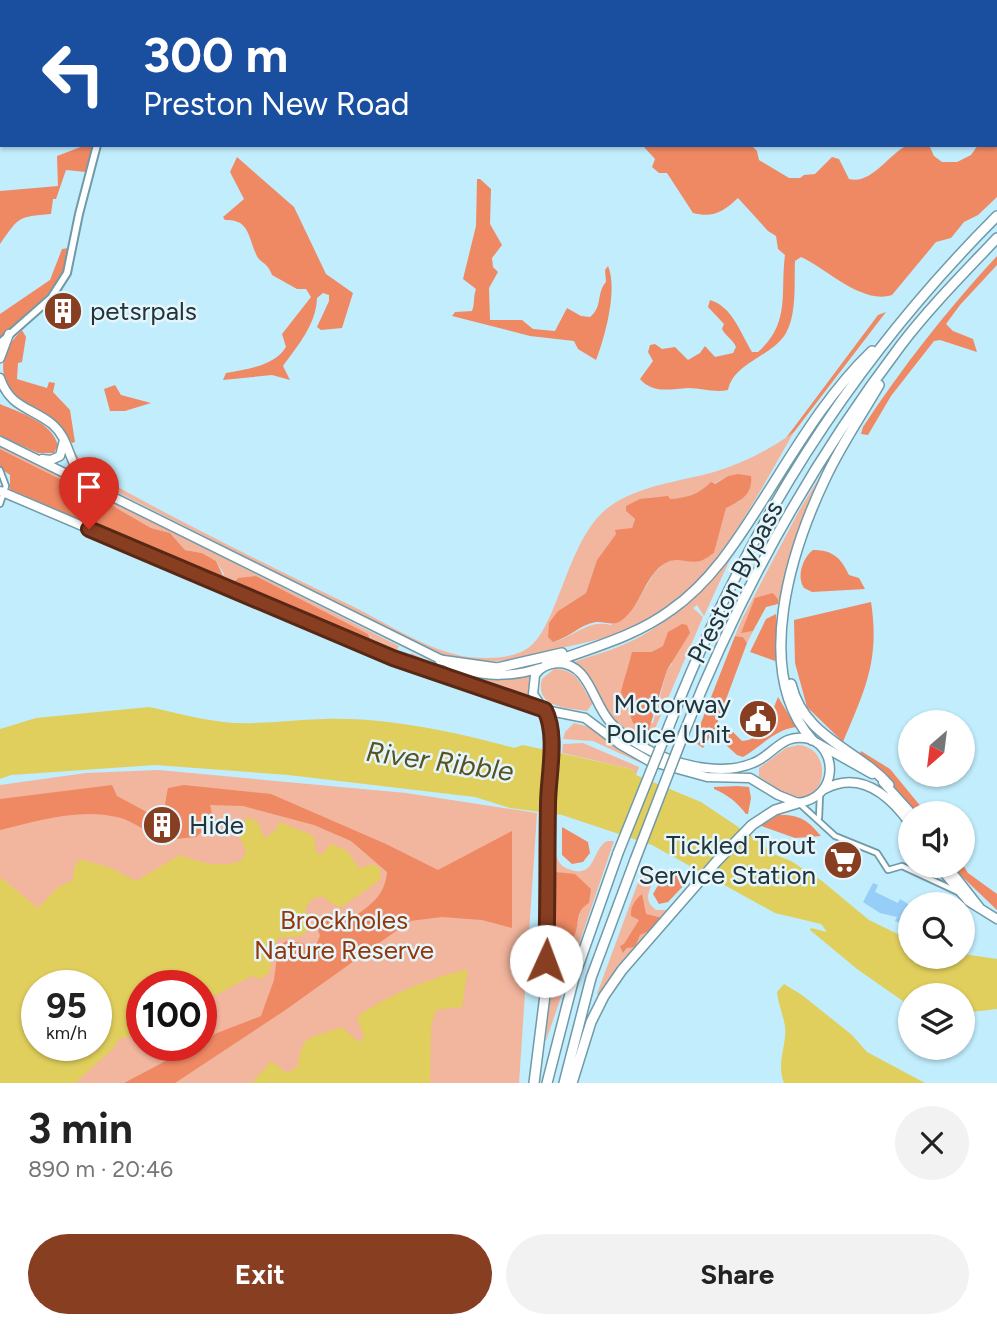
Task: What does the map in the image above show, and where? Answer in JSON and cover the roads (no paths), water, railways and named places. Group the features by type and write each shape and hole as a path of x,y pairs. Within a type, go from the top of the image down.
{"highway":[{"name":"Preston Bypass","path":"547,1083 574,978 618,853 697,653 767,514 818,432 889,335 997,216"},
{"name":"Preston Bypass","path":"564,1083 591,978 684,733 713,659 777,531 837,434 902,344 997,238"},
{"path":"0,358 9,334"},
{"path":"0,441 440,660 460,669 494,676 513,675 608,644 641,629 675,608 719,564 740,537 804,435 852,370 889,335"},
{"path":"823,792 829,781 829,767 824,753 798,721 788,700 781,660 787,596 810,514 846,439 902,344"},
{"path":"0,378 10,399"},
{"path":"0,395 52,424 64,437 75,468 101,491"},
{"path":"32,456 56,459 63,451 64,437"},
{"path":"3,492 393,658 544,710 585,718 630,751 666,767 707,777 750,778 778,795 799,803"},
{"path":"782,638 793,692 806,717 820,733 878,774 901,801"},
{"path":"440,660 497,668 608,644"},
{"path":"534,1083 545,995 549,877 552,736 544,710 532,689 533,679 543,666 567,664 578,669 600,708 618,730 643,747 671,760 706,767 735,768 758,761 786,740 800,737 833,750 888,785"},
{"path":"572,1083 582,1044 604,996 622,970 726,852 764,816 848,782 872,787 890,799 898,809"},
{"path":"956,878 981,909"},
{"path":"975,905 997,919"}],"street":[{"path":"0,343 51,298 67,273 96,147"},
{"path":"0,470 6,482 0,504"},
{"path":"819,819 823,792"},
{"path":"799,803 835,836 877,853 888,870 902,866 956,892"}],"water":[{"name":"River Ribble","path":"149,707 234,723 371,720 444,731 514,748 523,745 632,769 636,775 701,802 765,845 768,852 791,861 822,881 869,920 898,934 898,969 975,969 975,956 997,959 997,1009 975,1012 975,983 898,983 898,998 857,969 810,930 811,928 827,932 821,924 775,913 652,845 562,815 510,808 475,797 288,775 155,765 11,775 0,779 0,729 36,718"},
{"path":"247,817 258,822 264,838 274,832 280,822 314,836 316,852 321,855 331,844 347,851 359,868 374,864 380,869 380,880 340,908 321,896 311,900 305,909 312,927 301,936 278,938 272,949 270,972 261,979 252,976 217,994 217,970 126,970 126,1037 119,1039 112,1050 112,970 21,970 21,1061 100,1061 75,1083 0,1083 0,877 38,908 57,888 73,880 74,868 80,859 111,868 136,881 180,855 210,864 241,861 246,852 241,839 230,830 240,828"},
{"path":"468,969 462,1007 436,1010 431,1027 430,1083 252,1083 271,1061 287,1073 298,1066 302,1047 315,1036 341,1027 359,1042 364,1037 357,1017 370,1008 410,988"},
{"path":"784,984 852,1035 867,1052 925,1083 784,1083 781,1061 785,1026 777,992"}],"place":[{"name":"petsrpals","path":"63,311"},
{"name":"Motorway Police Unit","path":"758,719"},
{"name":"Hide","path":"162,825"},
{"name":"Tickled Trout Service Station","path":"843,860"}],"park label":[{"name":"Brockholes Nature Reserve","path":"344,934"}]}
